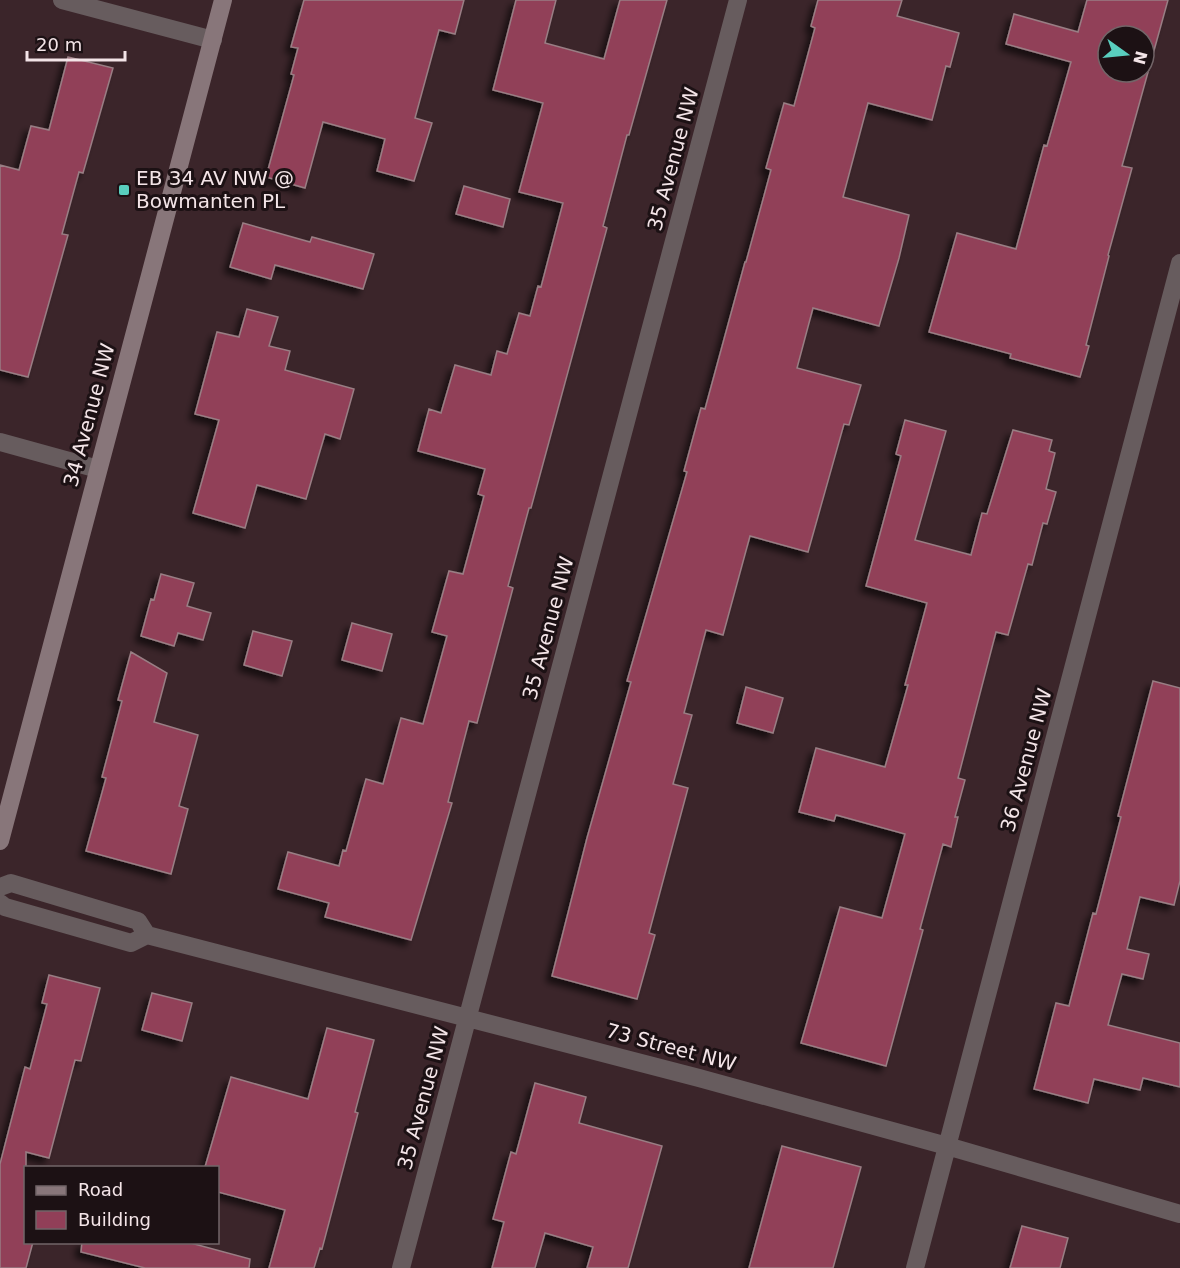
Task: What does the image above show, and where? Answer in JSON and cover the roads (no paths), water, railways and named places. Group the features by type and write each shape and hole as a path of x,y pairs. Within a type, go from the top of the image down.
{"street":[{"path":"62,0 213,40"},
{"name":"34 Avenue NW","path":"0,841 223,0"},
{"name":"35 Avenue NW","path":"401,1268 738,0"},
{"name":"36 Avenue NW","path":"915,1268 1180,263"},
{"path":"0,442 98,469"},
{"name":"73 Street NW","path":"0,887 10,883 138,921 147,935"},
{"name":"73 Street NW","path":"0,903 4,907 131,943 147,935 468,1017 947,1146 1180,1214"}],"place":[{"name":"EB 34 AV NW @ Bowmanten PL","path":"124,190"}]}
